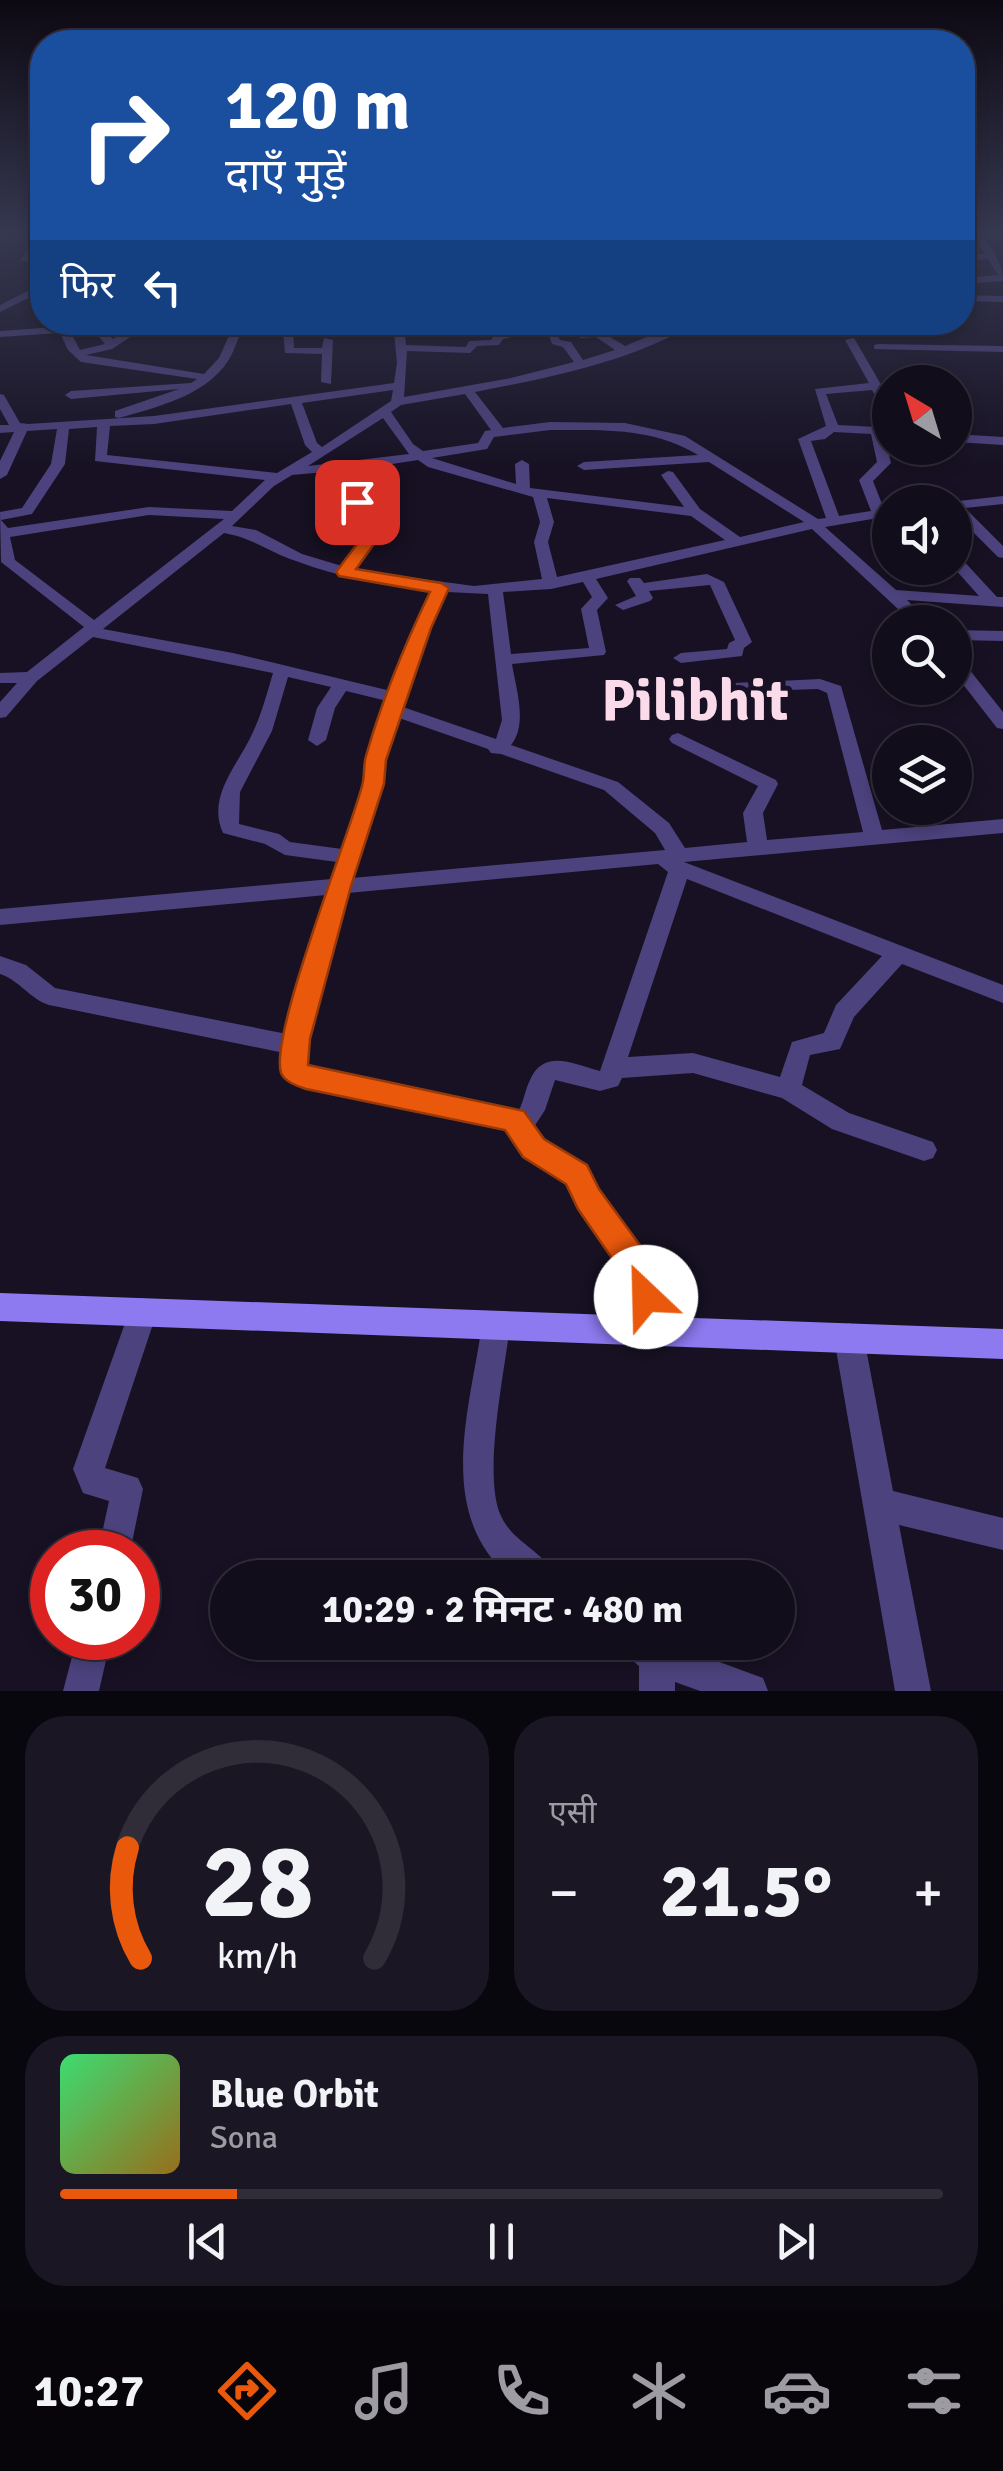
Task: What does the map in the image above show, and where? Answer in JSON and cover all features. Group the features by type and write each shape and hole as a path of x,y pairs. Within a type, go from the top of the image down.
{"main road":[{"path":"0,1307 1003,1344"}],"street":[{"path":"0,334 30,330"},
{"path":"67,335 77,354 96,362 199,380"},
{"path":"104,335 112,344"},
{"path":"77,354 112,344 126,335"},
{"path":"236,335 224,359 199,380 166,400 122,412 107,423 100,458 284,474 484,446 486,435 499,432 550,426 625,427 681,439 712,458 814,524 905,605"},
{"path":"288,335 289,351 327,351"},
{"path":"327,382 329,335"},
{"path":"0,713 31,677 284,474 384,412 397,394 403,363 399,335"},
{"path":"400,348 472,350 473,344 495,343 500,336 510,335"},
{"path":"552,335 556,342 567,344 580,365"},
{"path":"584,336 600,335 625,351"},
{"path":"0,429 107,423 295,400 468,390 544,376 664,335"},
{"path":"850,340 872,380"},
{"path":"878,348 1003,348"},
{"path":"71,395 199,380"},
{"path":"834,428 819,390 872,386"},
{"path":"468,390 499,432"},
{"path":"0,398 19,426"},
{"path":"295,400 310,445 322,452"},
{"path":"384,412 418,456 531,493 694,512"},
{"path":"1,527 27,511 58,462 64,424"},
{"path":"0,475 19,426"},
{"path":"834,520 804,439 834,428 872,429"},
{"path":"972,439 1003,441"},
{"path":"584,466 712,458"},
{"path":"522,464 531,493 547,522 540,542 551,584"},
{"path":"872,491 866,480 882,465"},
{"path":"345,572 366,544 356,513 360,487 353,466"},
{"path":"668,475 694,512 736,541"},
{"path":"972,504 1003,500"},
{"path":"1,527 148,511 235,515"},
{"path":"221,528 246,532 297,557 345,572 441,588 495,590 551,584 814,524 872,515"},
{"path":"972,523 1003,554"},
{"path":"1,527 4,562 92,629 342,684 396,704 498,749 611,786 662,828 679,862 616,1068 609,1080 600,1082 550,1069 544,1074 528,1118 514,1120 306,1078 292,1065 339,886 374,784 375,760 396,704 422,628 441,588"},
{"path":"623,605 645,598 626,567"},
{"path":"506,660 598,652 589,609 600,598 587,576"},
{"path":"972,577 998,602"},
{"path":"639,588 707,579 718,585 744,642 735,646 736,653 680,658"},
{"path":"495,590 512,720 508,737 498,749"},
{"path":"895,595 998,602"},
{"path":"972,635 1003,636"},
{"path":"282,670 261,735 243,760 227,806 230,828 272,839 286,848 349,857"},
{"path":"0,678 31,677"},
{"path":"318,740 326,708 342,684"},
{"path":"734,688 820,684 835,690 874,838"},
{"path":"972,685 1003,724"},
{"path":"678,739 770,784 754,805 758,848"},
{"path":"679,862 758,848 1003,826"},
{"path":"0,917 652,858 679,862 1003,994"},
{"path":"789,1090 797,1053 808,1044 832,1042 844,1012 899,952"},
{"path":"0,965 18,971 49,996 296,1046"},
{"path":"616,1068 694,1062 789,1090 842,1121 924,1150"},
{"path":"514,1120 534,1148 576,1175 588,1199 642,1274 646,1331"},
{"path":"119,1530 127,1490 94,1482 89,1469 143,1312"},
{"path":"496,1325 479,1480 481,1510 503,1550 516,1560"},
{"path":"848,1338 913,1691"},
{"path":"879,1504 1003,1534"},
{"path":"81,1691 89,1660"},
{"path":"650,1664 750,1691"}],"district":[{"name":"Pilibhit","path":"695,700"}],"route":[{"path":"357,502 356,513 366,544 345,572 441,588 422,628 375,760 374,784 339,886 292,1065 306,1078 514,1120 541,1154 571,1168 588,1199 642,1274 646,1297"}]}
